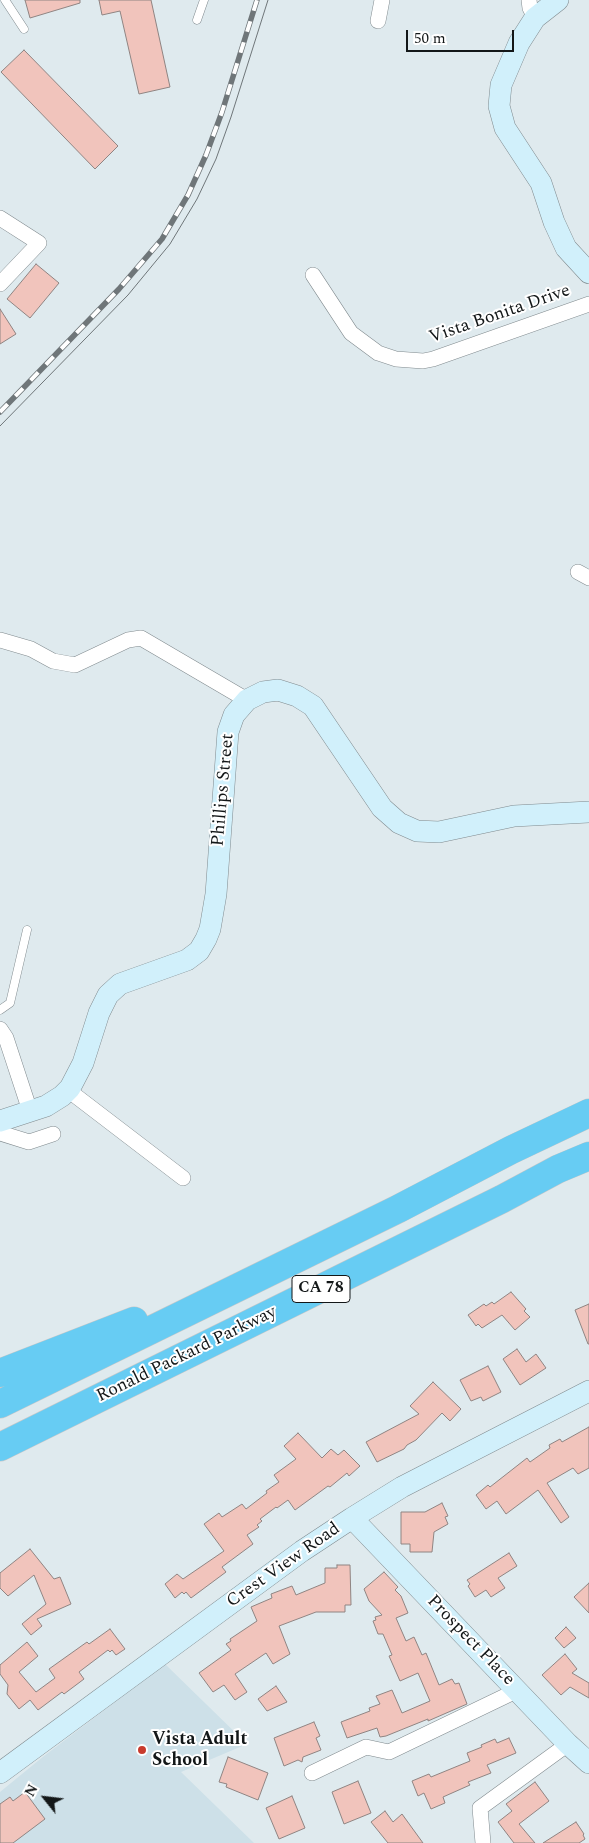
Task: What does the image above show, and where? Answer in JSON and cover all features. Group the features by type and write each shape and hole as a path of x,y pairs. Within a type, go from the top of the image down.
{"highway":[{"name":"CA 78","path":"0,1404 589,1113"},
{"name":"Ronald Packard Parkway","path":"0,1447 558,1169 589,1156"},
{"path":"0,1373 116,1327 240,1286"},
{"path":"0,1453 52,1422"}],"street":[{"path":"378,21 382,0"},
{"path":"558,0 532,9 501,85 499,95 505,128 541,183 554,222 566,248 589,273"},
{"path":"0,218 39,243 0,284"},
{"name":"Vista Bonita Drive","path":"313,275 351,333 378,352 396,359 423,361 433,359 589,304"},
{"path":"0,640 31,649 54,661 75,665 128,640 141,638 247,700 264,692 278,690 296,696 313,706 382,808 399,823 417,832 440,832 514,816 589,812"},
{"name":"Phillips Street","path":"0,1121 46,1106 68,1090 76,1080 84,1063 99,1013 108,995 120,984 187,960 199,951 210,929 216,894 228,732 234,715 247,700"},
{"path":"3,1033 30,1111"},
{"path":"68,1090 183,1178"},
{"path":"0,1132 29,1142 53,1134"},
{"name":"Crest View Road","path":"0,1773 302,1551 352,1518 402,1487 589,1391"},
{"name":"Prospect Place","path":"352,1518 568,1744 589,1763"},
{"path":"312,1773 366,1747 389,1752 518,1690"},
{"path":"483,1843 480,1808 568,1744"}],"lane":[{"path":"4,0 24,29"},
{"path":"197,20 204,0"},
{"path":"0,1010 10,1003 27,930"}],"shaded area":[{"name":"Vista Adult School","path":"165,1664 247,1744 181,1772 254,1843 0,1843 0,1792"}],"building":[{"path":"25,0 80,0 80,3 30,18"},
{"path":"99,0 151,0 170,87 139,94 120,11 102,15"},
{"path":"24,50 118,146 95,169 1,72"},
{"path":"36,264 59,283 30,318 7,299"},
{"path":"0,309 16,334 0,344"},
{"path":"511,1292 526,1309 524,1311 530,1317 515,1330 502,1315 482,1328 478,1324 476,1326 468,1315 484,1304 486,1306 492,1302 494,1304"},
{"path":"589,1304 589,1344 588,1344 575,1310"},
{"path":"517,1349 526,1362 536,1354 546,1368 520,1385 503,1359"},
{"path":"488,1366 501,1392 483,1401 481,1397 471,1401 460,1380"},
{"path":"433,1382 461,1409 450,1421 442,1413 416,1440 404,1449 377,1462 366,1442 419,1414 410,1406"},
{"path":"589,1427 589,1468 578,1474 573,1468 547,1483 569,1517 561,1523 538,1490 506,1514 497,1501 486,1509 476,1495 488,1485 490,1487 527,1458 530,1462 550,1448 549,1445 560,1439 562,1442"},
{"path":"298,1433 322,1458 331,1449 338,1455 344,1450 360,1466 349,1476 347,1473 330,1487 328,1486 295,1510 288,1500 276,1507 260,1519 262,1521 257,1525 259,1527 247,1535 253,1544 222,1567 226,1572 191,1598 186,1592 184,1594 182,1592 175,1598 165,1584 177,1574 183,1579 224,1551 204,1524 219,1513 222,1517 242,1504 246,1509 279,1482 274,1475 296,1459 284,1446"},
{"path":"442,1503 448,1516 445,1517 448,1524 434,1532 432,1552 410,1552 410,1544 401,1544 401,1512 425,1512"},
{"path":"30,1549 54,1579 60,1577 71,1604 37,1619 42,1626 31,1635 22,1624 46,1604 34,1575 8,1596 0,1588 0,1573"},
{"path":"509,1553 517,1566 498,1578 505,1588 491,1597 486,1590 475,1597 468,1586 470,1584 467,1580"},
{"path":"337,1565 350,1565 351,1605 345,1605 345,1612 316,1612 279,1626 290,1654 273,1664 266,1653 235,1674 247,1692 235,1700 224,1685 213,1692 199,1673 231,1650 226,1644 231,1641 230,1639 257,1621 251,1607 272,1598 271,1594 292,1586 296,1595 325,1583 325,1568 337,1568"},
{"path":"384,1572 398,1587 395,1590 401,1596 408,1613 396,1618 406,1641 414,1637 422,1655 426,1653 439,1685 452,1679 455,1684 459,1683 467,1704 386,1736 380,1737 377,1728 347,1738 341,1722 370,1711 369,1708 380,1704 376,1696 392,1690 402,1713 430,1701 418,1673 400,1681 389,1656 392,1655 383,1634 378,1634 373,1621 376,1620 375,1617 382,1615 369,1601 364,1589"},
{"path":"589,1583 589,1613 574,1597"},
{"path":"566,1627 576,1638 564,1648 555,1638"},
{"path":"110,1629 125,1649 116,1655 112,1650 110,1652 108,1650 79,1672 84,1679 64,1694 62,1692 38,1710 30,1700 19,1709 7,1694 8,1685 0,1674 0,1665 27,1642 38,1656 19,1672 36,1692 55,1678 49,1669 87,1642 89,1644"},
{"path":"565,1654 577,1669 572,1673 589,1683 589,1698 570,1687 561,1695 542,1675"},
{"path":"276,1686 287,1702 267,1711 258,1699"},
{"path":"314,1722 320,1736 316,1738 321,1750 303,1757 302,1762 298,1760 284,1766 274,1738"},
{"path":"509,1738 516,1753 487,1765 491,1773 468,1782 470,1785 443,1797 445,1803 431,1809 424,1793 418,1796 412,1781 429,1774 431,1777 470,1761 467,1753 495,1739 497,1743"},
{"path":"228,1757 268,1773 258,1800 226,1787 227,1784 219,1782"},
{"path":"358,1781 371,1813 344,1824 332,1792"},
{"path":"535,1782 549,1801 519,1824 535,1843 514,1843 498,1822 512,1811 506,1804"},
{"path":"25,1792 45,1819 13,1843 0,1843 0,1804 10,1797 13,1801"},
{"path":"292,1796 305,1828 279,1839 266,1808"},
{"path":"385,1811 393,1822 402,1814 423,1843 388,1843 371,1822"},
{"path":"576,1822 585,1839 579,1843 543,1843"}],"tram line":[{"path":"0,426 128,295 170,244 197,199 216,159 268,0"}],"railway":[{"path":"0,412 119,289 162,239 188,195 206,155 222,112 257,0"}],"place":[{"name":"Vista Adult School","path":"142,1750"}]}
